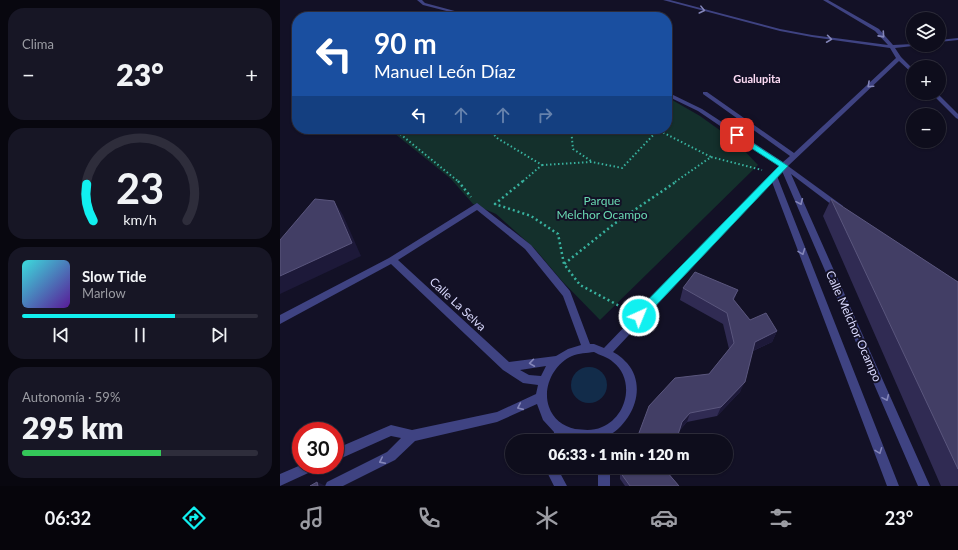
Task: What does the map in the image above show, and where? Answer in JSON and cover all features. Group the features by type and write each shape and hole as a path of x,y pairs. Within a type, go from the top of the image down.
{"street":[{"path":"419,0 424,4 455,12"},
{"path":"665,0 780,30 892,47 906,46"},
{"path":"826,0 877,30 906,65"},
{"path":"946,40 958,39"},
{"path":"607,351 775,175 899,58"},
{"path":"705,93 794,156"},
{"path":"672,96 700,110 784,166 848,212"},
{"path":"941,100 958,117"},
{"name":"Calle Melchor Ocampo","path":"784,166 924,486"},
{"name":"Calle Melchor Ocampo","path":"775,175 893,486"},
{"path":"280,320 392,260 477,206 528,247 567,294 588,348"},
{"name":"Calle La Selva","path":"392,260 506,367 527,380 544,381"},
{"path":"559,434 543,407 542,387 548,370 557,360 569,352 581,348 594,348 607,351 619,358 627,369 632,382 632,397 628,411 608,434"},
{"path":"506,367 557,360"},
{"path":"344,451 390,430 412,436 497,417 542,397"},
{"path":"330,486 391,456 412,436"},
{"path":"280,480 293,474"},
{"path":"554,474 561,486"},
{"path":"604,474 604,486"}],"path":[{"path":"400,134 460,182 477,206 495,204 531,216 558,234 564,264 580,285 639,316"},
{"path":"494,134 497,138 542,165 592,162 622,168 653,134"},
{"path":"572,134 573,149 592,162"},
{"path":"665,134 711,157 775,175"},
{"path":"564,264 614,224 711,157"},
{"path":"495,204 542,165"}],"green space":[{"name":"Parque Melchor Ocampo","path":"672,100 700,116 735,141 758,165 600,320 562,281 535,249 496,214 473,204 451,179 395,134 672,134"}],"water":[{"path":"593,367 602,372 606,378 606,392 602,398 593,403 585,403 576,398 572,392 571,381 576,372 582,368"}],"building":[{"path":"315,199 334,201 352,243 280,276 280,240"},
{"path":"831,199 958,282 958,469"},
{"path":"695,272 738,290 733,299 750,320 766,313 777,331 755,342 745,382 721,407 690,413 682,422 678,434 639,434 649,406 675,378 709,374 734,343 727,313 683,288"},
{"path":"621,474 669,474 679,486 630,486"},
{"path":"317,482 318,486 310,486"}],"district":[{"name":"Gualupita","path":"757,78"}],"route":[{"path":"639,316 784,166 737,135"}]}
